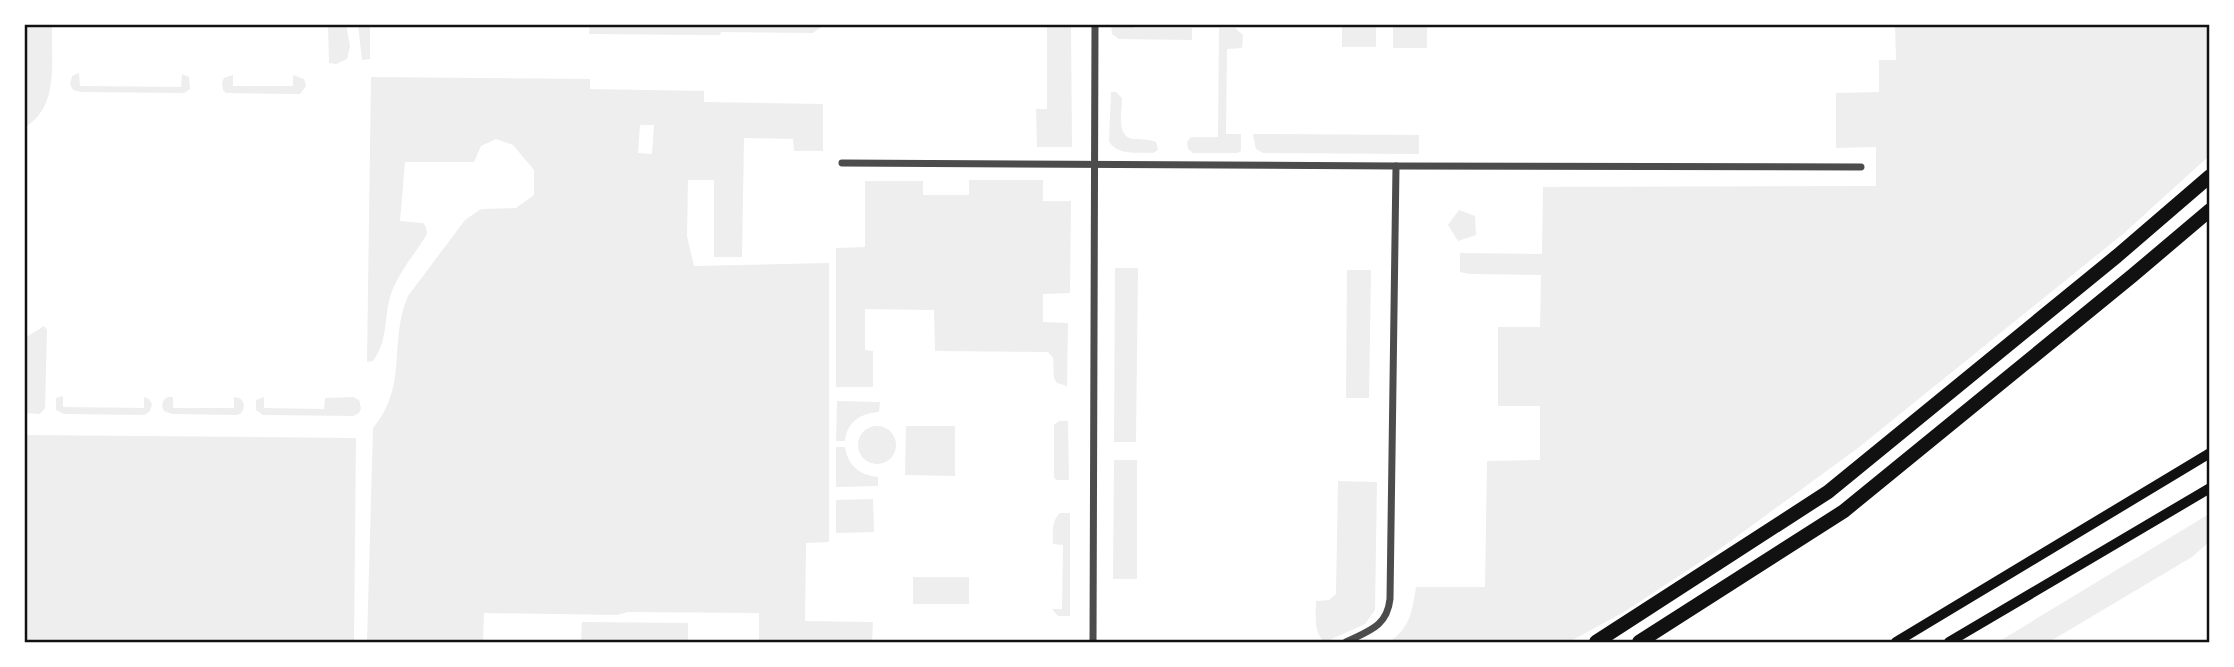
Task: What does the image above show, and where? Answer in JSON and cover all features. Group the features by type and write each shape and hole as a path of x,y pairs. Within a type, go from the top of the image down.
{"highway":[{"path":"1596,642 1828,492 2117,256 2210,176"},
{"path":"1639,642 1844,511 2133,276 2210,209"}],"main road":[{"path":"1896,642 2210,453"},
{"path":"1949,642 2210,488"}],"street":[{"path":"1093,642 1095,24"},
{"path":"842,163 1861,167"},
{"path":"1346,642 1382,621 1389,612 1395,166"}],"shaded area":[{"path":"25,24 52,25 52,52 49,95 36,118 25,127"},
{"path":"590,24 824,25 813,33 721,32 720,35 702,35 589,34"},
{"path":"1111,24 1135,28 1192,28 1192,40 1119,39 1112,34"},
{"path":"318,25 346,25 350,46 347,59 336,64 329,63 328,26"},
{"path":"358,25 370,25 370,59 362,60"},
{"path":"1047,25 1071,25 1072,147 1037,147 1036,109 1047,109"},
{"path":"1342,25 1376,25 1376,47 1342,47"},
{"path":"1393,25 1427,25 1427,48 1393,48"},
{"path":"1895,25 2209,25 2209,156 2123,234 1858,448 1717,551 1624,612 1569,642 1389,642 1402,631 1409,619 1416,587 1485,587 1487,461 1540,460 1540,406 1498,406 1498,327 1540,327 1541,275 1460,272 1460,253 1542,254 1543,187 1876,186 1876,147 1836,148 1836,93 1879,92 1879,60 1896,60"},
{"path":"1219,28 1235,28 1243,35 1242,48 1227,49 1226,134 1241,134 1241,151 1193,153 1188,149 1187,142 1191,137 1218,137"},
{"path":"79,73 80,86 181,87 182,74 189,77 190,89 184,93 81,92 73,90 70,84 72,76"},
{"path":"233,75 233,86 293,86 293,75 304,79 306,86 300,94 226,93 222,82 224,78"},
{"path":"371,77 590,79 590,89 704,91 704,102 823,104 823,151 794,151 793,139 744,138 742,257 714,257 714,180 688,180 687,236 694,266 829,263 829,542 806,543 805,621 873,622 872,642 759,642 759,613 628,612 617,615 484,613 483,642 367,642 373,428 391,396 402,313 408,296 465,220 481,209 516,208 534,195 534,170 513,145 496,139 481,146 474,162 405,162 400,221 423,223 427,234 393,289 381,346 373,361 367,362","holes":["640,125 654,125 652,154 638,153"]},
{"path":"1111,92 1116,92 1122,98 1121,123 1124,134 1133,139 1156,142 1158,150 1153,153 1129,152 1118,149 1109,142"},
{"path":"1253,134 1419,135 1419,154 1263,153 1256,149"},
{"path":"969,180 1043,180 1043,201 1071,201 1070,293 1043,294 1043,322 1068,323 1067,386 1057,383 1054,378 1053,358 1048,352 935,351 934,310 865,309 865,350 873,351 873,387 836,387 836,248 865,247 865,181 923,181 923,195 969,195"},
{"path":"1459,210 1475,216 1476,235 1458,241 1448,225"},
{"path":"1115,268 1138,268 1136,442 1114,442"},
{"path":"1347,270 1371,270 1369,398 1346,398"},
{"path":"44,326 47,330 45,408 40,414 25,413 25,338"},
{"path":"63,396 63,407 144,408 144,397 152,404 150,411 144,415 64,414 56,410 56,398"},
{"path":"173,397 173,408 234,408 234,397 241,399 244,407 237,415 172,414 164,411 163,407 163,401"},
{"path":"264,397 264,408 324,409 325,398 353,397 359,400 361,408 359,413 353,416 263,415 256,410 256,400"},
{"path":"837,401 880,402 879,412 856,419 846,434 845,441 836,441"},
{"path":"1059,421 1068,421 1069,480 1056,480 1054,477 1054,425"},
{"path":"877,426 890,432 896,445 890,458 877,464 864,458 858,445 864,432"},
{"path":"906,426 955,426 955,476 905,475"},
{"path":"25,435 356,438 354,642 25,642"},
{"path":"836,447 845,447 852,464 860,472 878,477 878,486 836,487"},
{"path":"1114,460 1137,460 1137,579 1113,579"},
{"path":"1338,481 1377,482 1375,610 1365,624 1325,642 1317,629 1316,601 1329,600 1336,594"},
{"path":"873,499 874,532 836,533 836,500"},
{"path":"1060,513 1070,513 1070,616 1058,616 1052,609 1062,609 1063,545 1053,544 1054,523"},
{"path":"2209,514 2209,542 2192,557 2049,642 1998,642"},
{"path":"913,577 969,577 969,604 913,604"},
{"path":"582,622 688,623 688,642 581,642"}]}
